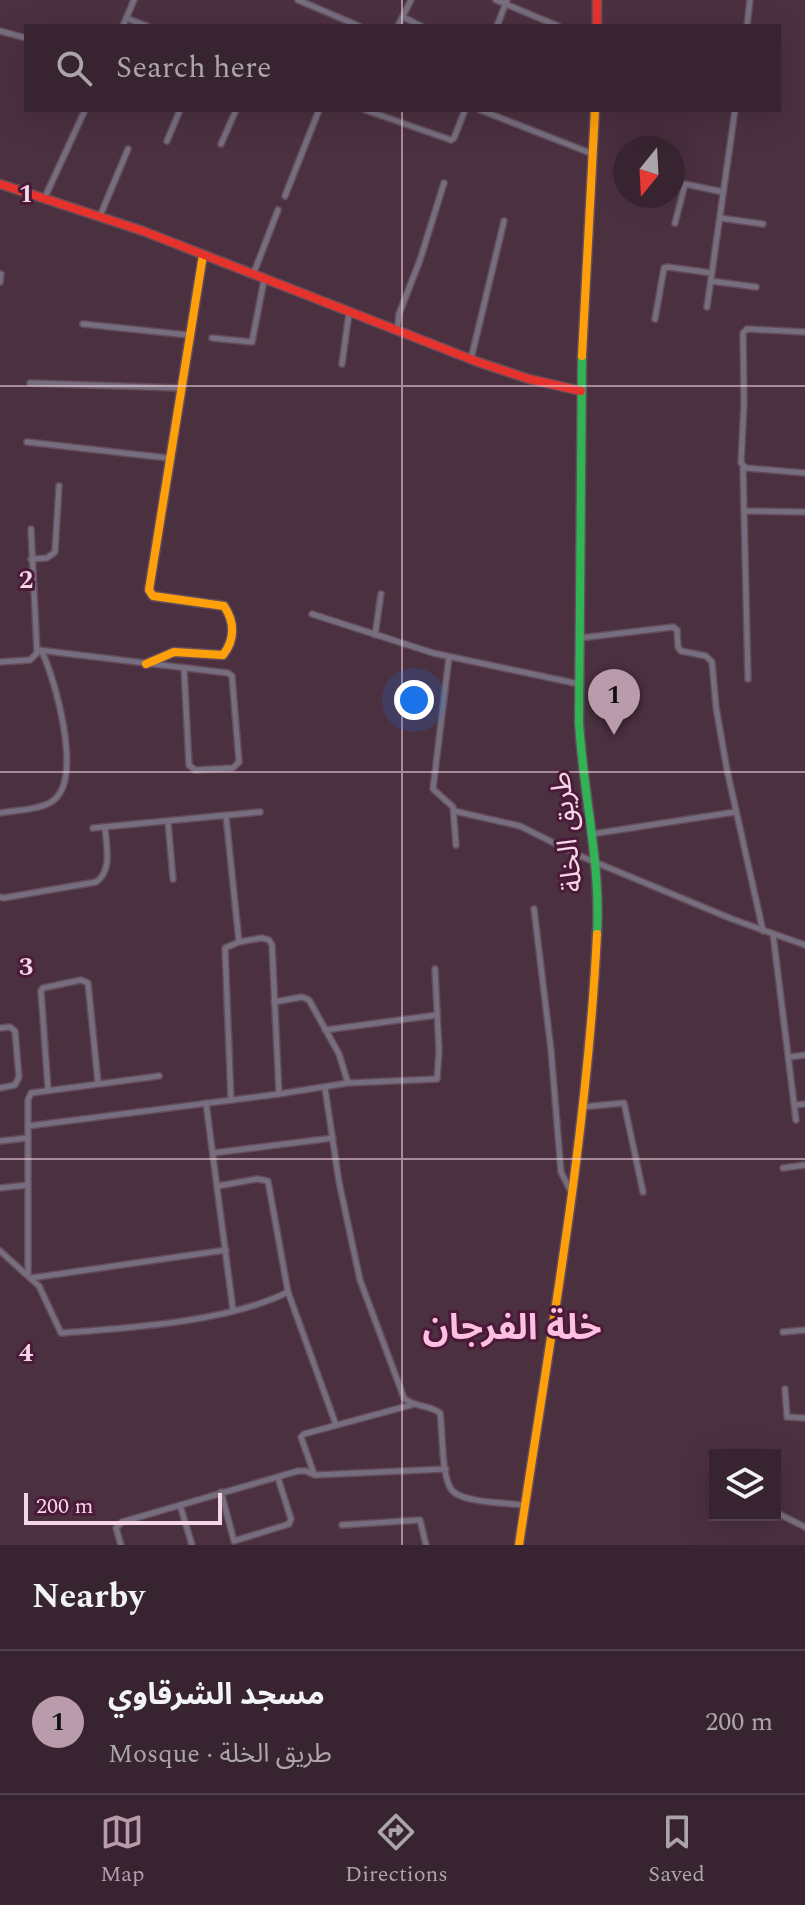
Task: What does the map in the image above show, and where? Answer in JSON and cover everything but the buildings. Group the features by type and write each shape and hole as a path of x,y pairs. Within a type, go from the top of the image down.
{"street":[{"path":"124,24 134,0"},
{"path":"298,0 354,24"},
{"path":"399,24 411,0"},
{"path":"496,0 554,24"},
{"path":"597,0 597,24"},
{"path":"747,24 750,0"},
{"path":"498,24 506,2"},
{"path":"403,17 417,24"},
{"path":"126,18 142,24"},
{"path":"0,31 24,37"},
{"path":"45,197 84,112"},
{"path":"167,141 179,112"},
{"path":"221,144 235,112"},
{"path":"285,196 318,112"},
{"path":"371,112 451,140 464,112"},
{"path":"485,112 593,154"},
{"name":"طريق الخلة","path":"519,1545 572,1192 595,977 598,916 592,834 581,760 579,684 581,391 595,112"},
{"path":"707,307 735,112"},
{"path":"99,217 128,149"},
{"path":"397,331 399,314 444,183"},
{"path":"0,184 45,197 203,255 471,359 549,385 581,391"},
{"path":"675,223 685,184 723,193"},
{"path":"253,276 278,210"},
{"path":"720,218 763,224"},
{"path":"471,359 504,221"},
{"path":"146,664 157,656 178,651 198,650 223,655 229,650 232,640 229,612 224,606 153,596 149,592 179,388 203,255"},
{"path":"655,319 664,268 712,273"},
{"path":"0,282 1,274"},
{"path":"212,338 252,342 264,280"},
{"path":"711,281 756,287"},
{"path":"342,364 349,313"},
{"path":"83,324 188,335"},
{"path":"748,679 741,463 743,333 747,329 805,332"},
{"path":"30,383 179,388"},
{"path":"27,442 168,458"},
{"path":"743,468 805,473"},
{"path":"31,559 47,558 55,552 59,486"},
{"path":"744,511 805,512"},
{"path":"0,813 50,802 62,788 67,761 52,673 40,650 31,529"},
{"path":"375,635 381,594"},
{"path":"312,614 449,657 579,684"},
{"path":"580,638 673,627 677,630 681,651 709,658 713,665 716,707 735,812 763,931"},
{"path":"40,650 184,668 232,676 239,762 233,768 195,770 189,765 184,668"},
{"path":"0,662 34,659 40,650"},
{"path":"449,657 433,789 451,804 454,811 456,845"},
{"path":"454,811 520,826 595,862 763,931 805,945"},
{"path":"93,828 260,812"},
{"path":"592,834 735,812"},
{"path":"226,816 239,942"},
{"path":"168,822 173,879"},
{"path":"0,897 96,882 107,869 105,827"},
{"path":"534,909 551,1050 561,1172 572,1192"},
{"path":"773,934 796,1120"},
{"path":"231,1100 225,949 239,942 262,938 271,942 279,1094"},
{"path":"28,1126 348,1083 437,1079 439,1051 435,969"},
{"path":"48,1089 42,990 81,980 88,983 98,1083"},
{"path":"274,1002 302,997 309,1000 339,1054 348,1083"},
{"path":"325,1030 437,1015"},
{"path":"0,1028 10,1027 15,1031 19,1077 15,1085 0,1088"},
{"path":"789,1057 805,1055"},
{"path":"30,1277 29,1096 32,1092 48,1089 159,1076"},
{"path":"325,1088 339,1182 360,1280 404,1398 412,1405"},
{"path":"206,1103 233,1310"},
{"path":"582,1107 624,1103 643,1192"},
{"path":"795,1105 805,1104"},
{"path":"0,1141 28,1138"},
{"path":"213,1153 333,1138"},
{"path":"783,1168 805,1165"},
{"path":"218,1186 257,1179 268,1181 288,1292 336,1425"},
{"path":"0,1188 28,1185"},
{"path":"30,1277 226,1250"},
{"path":"0,1251 44,1294 61,1333 190,1318 233,1310 288,1292"},
{"path":"783,1332 805,1330"},
{"path":"785,1389 787,1417 805,1418"},
{"path":"315,1475 302,1445 301,1437 304,1434 412,1405 433,1407 440,1413 446,1469 453,1493 468,1498 524,1505"},
{"path":"121,1545 116,1528 119,1524 298,1471 315,1475 446,1469"},
{"path":"221,1492 234,1543 289,1524 291,1519 278,1478"},
{"path":"180,1505 192,1545"},
{"path":"781,1515 805,1527"},
{"path":"342,1525 420,1520 426,1545"}],"traffic: fast":[{"path":"582,356 579,722 594,854 597,934"}],"traffic: slow":[{"path":"582,356 595,112"},
{"path":"146,664 174,652 223,655 232,631 224,606 153,596 149,590 203,255"},
{"path":"519,1545 576,1164 597,934"}],"traffic: jam":[{"path":"597,0 597,24"},
{"path":"0,184 143,231 478,362 529,379 581,391"}],"place":[{"name":"مسجد الشرقاوي","path":"614,735"}],"district":[{"name":"خلة الفرجان","path":"512,1328"}]}
